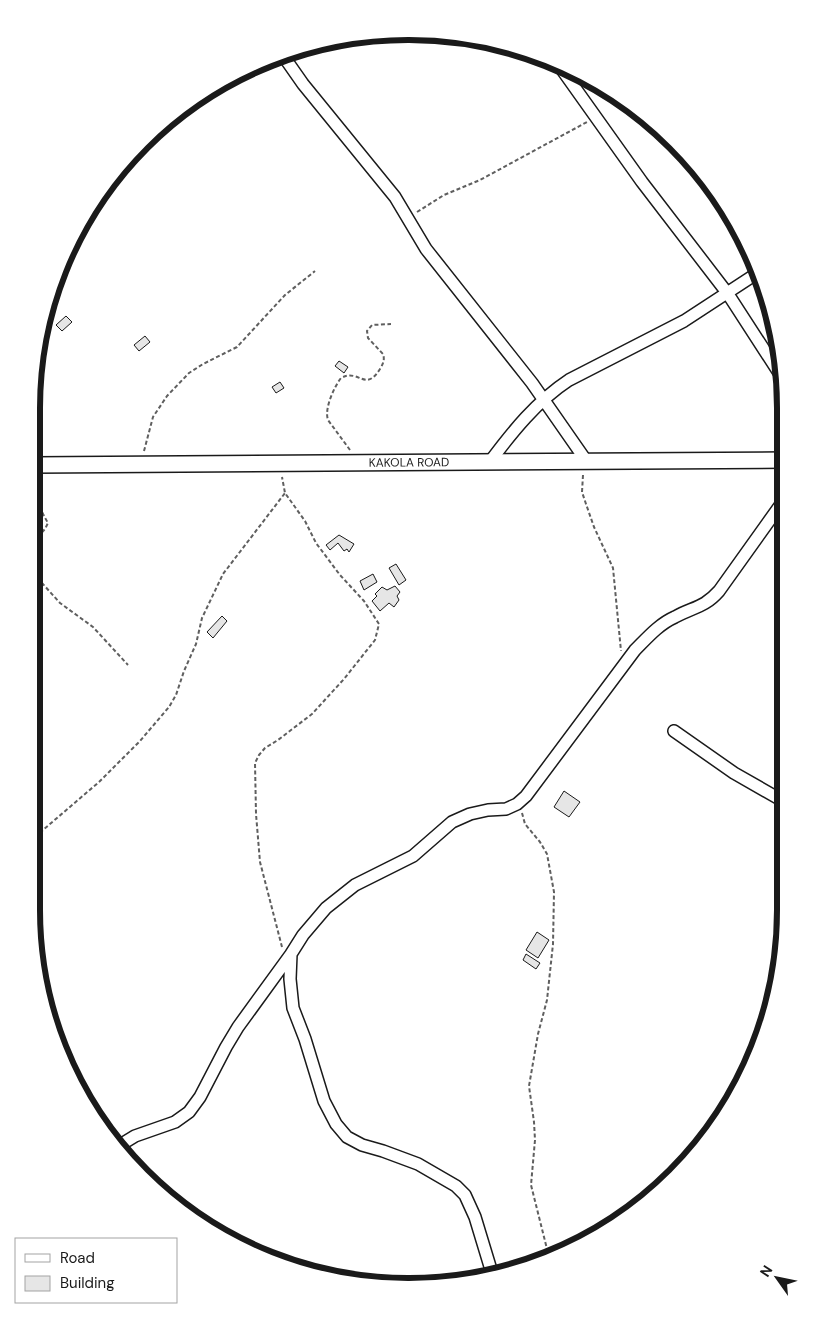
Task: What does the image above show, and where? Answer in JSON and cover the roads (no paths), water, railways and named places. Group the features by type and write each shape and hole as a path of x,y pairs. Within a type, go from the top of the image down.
{"main road":[{"name":"KAKOLA ROAD","path":"40,465 141,466 777,460"}],"street":[{"path":"287,61 303,84 382,180 409,218 426,248 545,400 589,462"},
{"path":"566,76 642,182 728,294 774,366"},
{"path":"489,462 514,430 557,388 569,380 672,329 752,277"},
{"path":"124,1143 135,1136 175,1122 189,1112 200,1097 238,1027 303,935 326,908 355,885 413,856 452,822 479,812 506,809 517,804 526,796 622,665 654,631 673,617 709,602 719,591 777,510"},
{"path":"674,731 734,774 777,798"},
{"path":"288,958 293,1008 305,1039 324,1101 336,1124 347,1137 362,1145 418,1164 456,1186 465,1196 475,1217 491,1268"}]}
